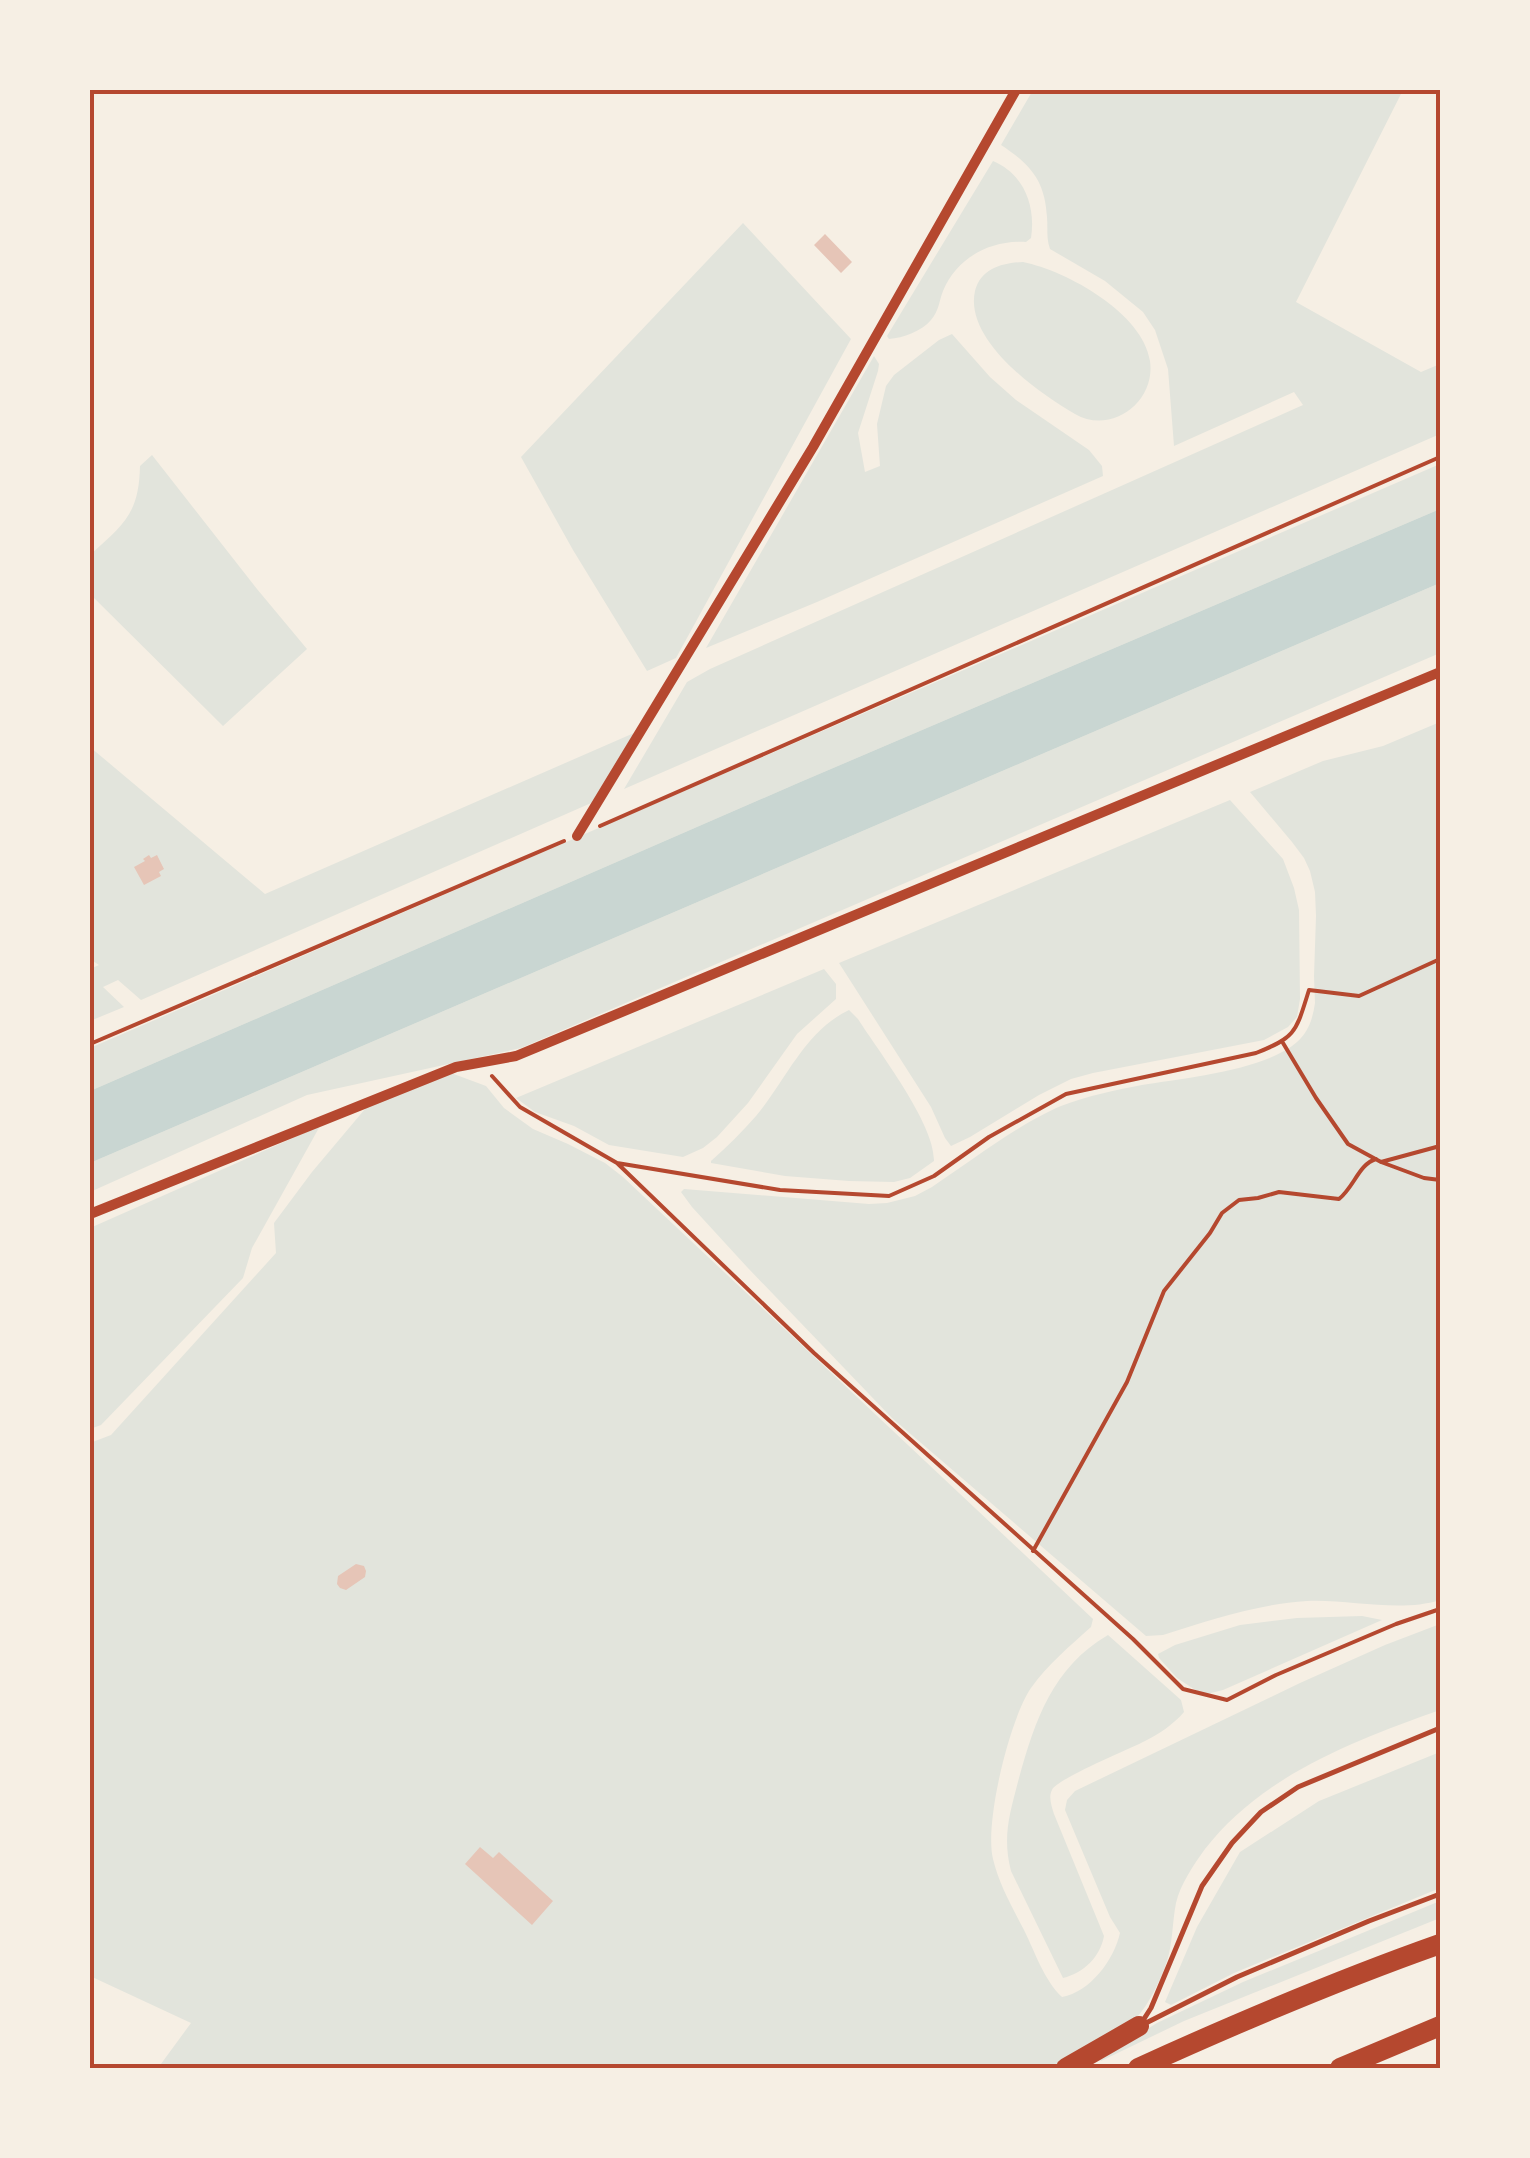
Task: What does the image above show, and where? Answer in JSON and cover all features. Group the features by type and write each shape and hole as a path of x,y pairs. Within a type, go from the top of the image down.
{"highway":[{"path":"1138,2068 1381,1964 1440,1944"},
{"path":"1066,2068 1139,2026"},
{"path":"1340,2068 1440,2026"}],"street":[{"path":"577,836 814,447 1016,90"},
{"path":"90,1214 456,1067 516,1056 1440,672"}],"lane":[{"path":"1139,2026 1151,2008 1202,1886 1232,1843 1262,1812 1298,1787 1440,1728"},
{"path":"1139,2026 1237,1977 1440,1894"}],"path":[{"path":"90,1044 577,836 1440,457"},
{"path":"617,1162 780,1190 889,1196 934,1176 988,1137 1066,1094 1256,1053 1283,1043 1296,1030 1309,990 1359,996 1440,959"},
{"path":"1283,1043 1348,1144 1378,1160 1424,1178 1440,1180"},
{"path":"481,1064 520,1107 617,1162 814,1353 1132,1639 1182,1689 1227,1700 1293,1668 1440,1609"},
{"path":"1033,1551 1127,1382 1164,1291 1222,1213 1239,1200 1279,1192 1339,1198 1348,1192 1366,1163 1440,1146"}],"shaded area":[{"path":"1033,90 1403,90 1296,302 1421,372 1440,364 1440,434 624,789 687,682 1303,405 1294,392 1174,446 1168,369 1155,330 1143,312 1105,281 1050,249 1046,204 1039,183 1028,166 1001,145"},
{"path":"993,161 1013,174 1026,192 1032,214 1031,238 988,248 966,260 949,279 936,313 927,324 889,339 887,336"},
{"path":"743,223 851,339 676,658 647,671 521,457"},
{"path":"1023,262 1081,285 1118,311 1133,327 1144,343 1150,376 1146,390 1128,411 1103,420 1075,414 1024,379 992,346 975,309 975,291 988,272"},
{"path":"952,334 1016,400 1089,450 1102,466 1103,476 706,648 874,356 878,371 858,433 865,472 880,466 877,424 886,386 894,375"},
{"path":"152,455 307,649 223,726 90,594 90,555 127,517 137,496 140,466"},
{"path":"1440,464 1440,509 90,1091 90,1048"},
{"path":"1440,509 1440,583 90,1163 90,1091"},
{"path":"1440,583 1440,653 521,1048 307,1095 90,1192 90,1163"},
{"path":"1440,722 1440,1600 1408,1605 1307,1601 1270,1605 1163,1635 1146,1636 892,1418 681,1192 684,1189 887,1203 932,1187 1012,1133 1061,1106 1122,1089 1227,1071 1288,1049 1307,1030 1315,1003 1315,892 1304,858 1250,792 1323,761 1383,746"},
{"path":"634,733 598,800 141,1000 118,980 103,987 124,1007 90,1021 90,969 99,965 90,959 90,747 265,894"},
{"path":"1230,800 1283,859 1294,888 1299,910 1297,1017 1288,1027 1264,1040 1071,1079 951,1146 931,1107 839,963"},
{"path":"824,969 836,984 836,999 797,1034 748,1103 717,1137 683,1157 609,1145 574,1126 535,1112 516,1098"},
{"path":"849,1010 916,1109 926,1128 934,1161 910,1178 894,1182 785,1176 711,1163 756,1116 808,1043"},
{"path":"451,1073 486,1086 504,1108 533,1129 605,1163 623,1177 1093,1619 1091,1627 1038,1679 1023,1702 1001,1771 992,1821 993,1859 1006,1895 1045,1974 1062,1997 1091,1982 1112,1954 1120,1933 1065,1810 1075,1791 1300,1683 1440,1624 1440,1710 1312,1763 1254,1800 1228,1823 1201,1855 1181,1889 1166,1964 1141,2012 1108,2038 1051,2068 158,2068 191,2023 90,1976 90,1443 111,1435 276,1253 274,1223 365,1109"},
{"path":"320,1126 252,1248 243,1278 101,1425 90,1429 90,1228"},
{"path":"1362,1616 1382,1620 1223,1690 1203,1695 1177,1678 1158,1654 1240,1625"},
{"path":"1108,1635 1181,1700 1184,1712 1156,1735 1079,1772 1052,1790 1054,1814 1104,1936 1090,1963 1063,1978 1011,1871 1008,1825 1025,1757 1049,1697 1073,1663"},
{"path":"1440,1752 1440,1888 1234,1973 1171,2005 1165,2002 1197,1927 1240,1852 1319,1801"},
{"path":"1440,1901 1440,1918 1099,2059 1157,2023 1243,1982"}],"building":[{"path":"825,234 852,262 841,273 814,245"},
{"path":"149,855 157,855 164,869 159,872 161,876 144,885 134,867"},
{"path":"356,1564 364,1566 365,1577 346,1590 340,1588 338,1576"},
{"path":"480,1847 493,1858 499,1852 553,1901 532,1925 465,1864"}]}
